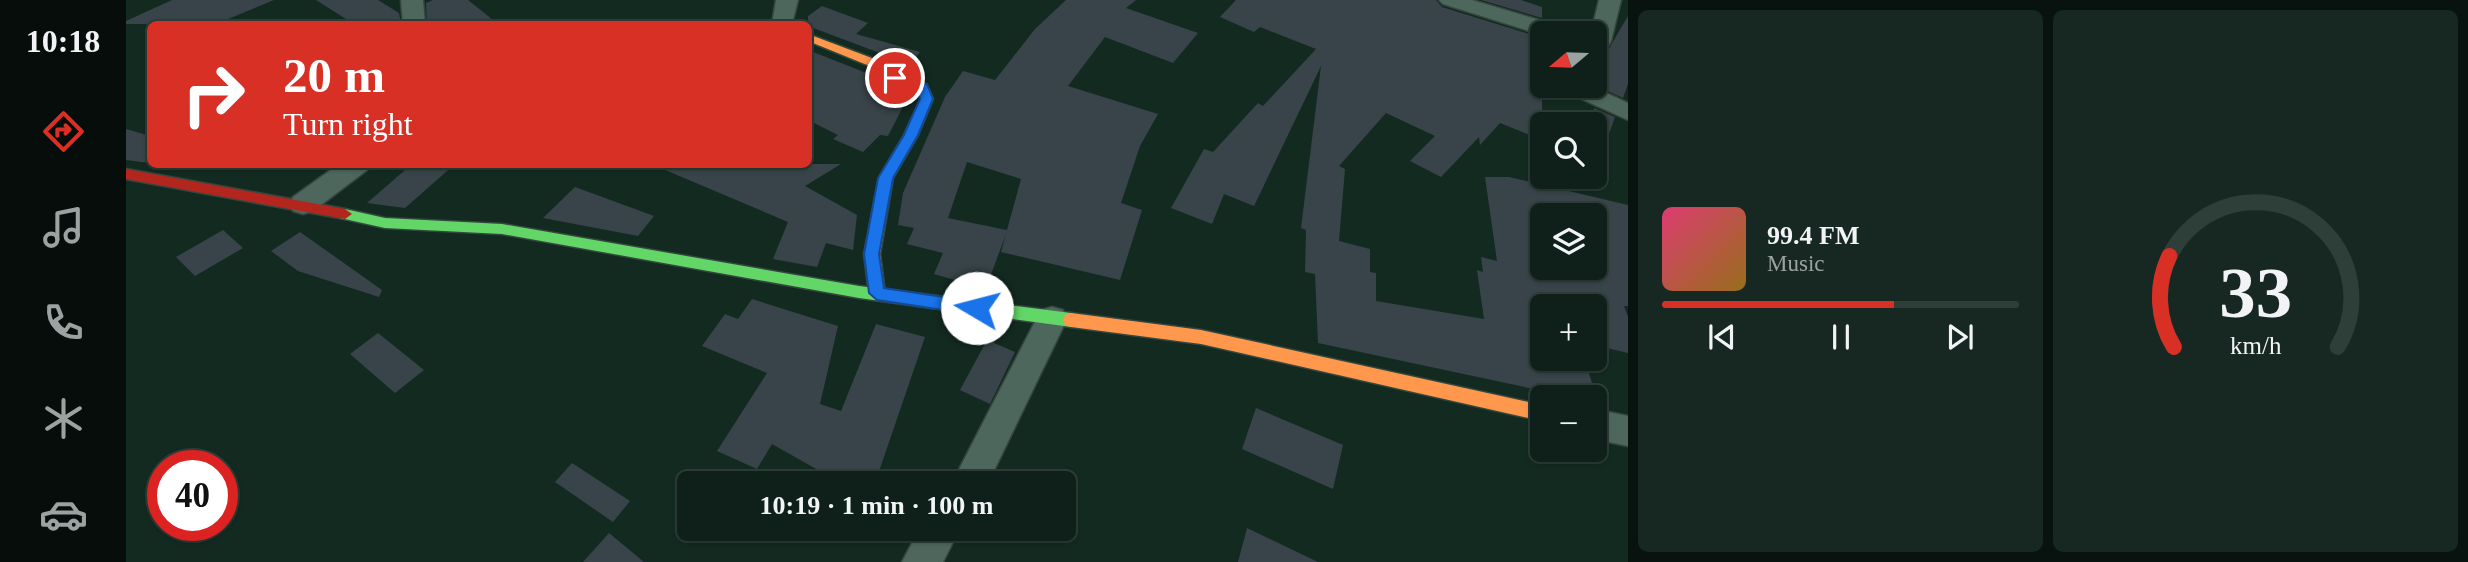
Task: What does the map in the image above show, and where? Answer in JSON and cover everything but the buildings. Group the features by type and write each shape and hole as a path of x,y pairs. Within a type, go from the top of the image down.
{"street":[{"path":"412,0 414,21"},
{"path":"782,21 787,0"},
{"path":"1450,0 1530,24"},
{"path":"1605,21 1610,0"},
{"path":"812,39 881,66 895,78 922,87 927,99 911,135 886,178 872,254 877,293"},
{"path":"1599,98 1628,112"},
{"path":"303,204 352,168"},
{"path":"126,174 303,204 385,223 502,229 877,293 1052,319 1094,321 1201,337 1530,410"},
{"path":"976,471 1052,319"},
{"path":"1607,427 1628,431"},
{"path":"921,562 934,541"}],"traffic: fast":[{"path":"345,214 385,223 502,229 859,292 1071,320"}],"traffic: slow":[{"path":"812,39 881,66 895,78 922,87 927,99 911,135 886,178 872,254 877,293"},
{"path":"1071,320 1201,337 1530,410"}],"traffic: jam":[{"path":"126,174 345,214"}],"route":[{"path":"895,78 922,87 927,99 911,135 886,178 872,254 877,293 977,308"}]}
